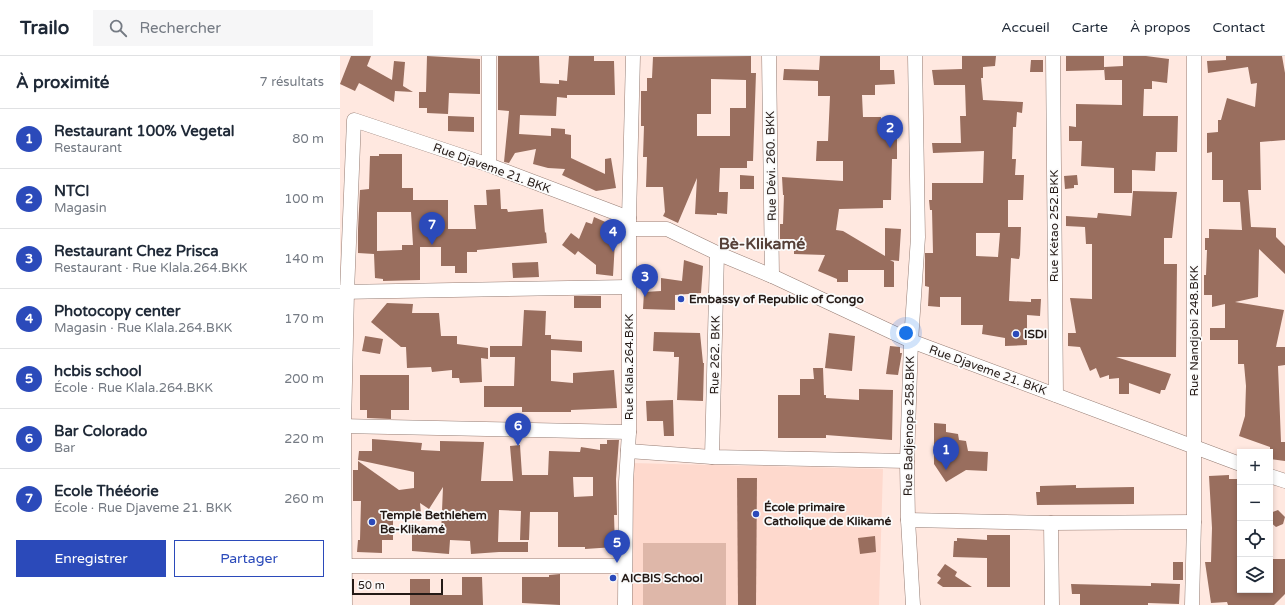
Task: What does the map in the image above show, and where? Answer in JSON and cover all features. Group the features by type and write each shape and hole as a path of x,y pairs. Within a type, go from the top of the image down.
{"street":[{"path":"489,56 489,165"},
{"name":"Rue Klala.264.BKK","path":"625,605 624,566 629,432 629,223 633,56"},
{"name":"Rue Dévi. 260. BKK","path":"769,56 772,276"},
{"name":"Rue Badjenope 258.BKK","path":"913,605 908,520 907,460 911,341 918,237 915,56"},
{"name":"Rue Kétao 252.BKK","path":"1053,56 1056,395"},
{"name":"Rue Nandjobi 248.BKK","path":"1192,605 1194,522 1194,56"},
{"name":"Rue Djaveme 21. BKK","path":"343,292 354,120 489,165 629,223 667,229 911,341 1237,463"},
{"name":"Rue 262. BKK","path":"712,457 717,253"},
{"path":"345,605 342,426 343,292 629,287"},
{"path":"342,426 629,432"},
{"path":"628,451 712,457 907,460"},
{"path":"1273,477 1285,481"},
{"path":"908,520 1051,523 1194,522"},
{"path":"1051,523 1052,605"},
{"path":"345,566 624,566"}],"shaded area":[{"name":"École primaire Catholique de Klikamé","path":"631,463 883,469 879,605 630,605"},
{"path":"643,543 726,543 726,605 643,605"}],"building":[{"path":"351,56 371,56 367,66 392,80 394,61 405,62 403,86 413,92 395,91 394,102 359,83 355,91 340,84"},
{"path":"427,56 480,59 480,94 449,93 448,114 427,113 427,108 419,108 419,92 426,92"},
{"path":"498,56 539,56 540,83 559,84 559,80 567,81 569,56 594,56 594,61 614,61 615,95 567,95 567,98 557,97 556,116 520,115 519,134 551,136 551,128 565,129 565,134 571,135 571,158 605,174 605,159 611,158 616,188 596,191 562,175 565,169 548,168 533,164 536,149 515,153 509,163 504,162 509,111 498,110"},
{"path":"751,56 751,73 756,73 753,161 747,161 747,168 720,168 719,192 728,192 727,214 695,214 697,178 678,223 663,216 665,212 663,187 646,187 647,157 643,157 644,126 641,126 641,91 647,91 647,78 652,78 653,57","holes":["711,79 746,80 746,108 730,108 730,136 697,136 697,114 711,114"]},
{"path":"820,56 880,56 880,70 894,70 895,84 875,85 875,95 862,95 863,117 881,117 881,137 897,137 897,159 892,159 891,200 883,200 883,208 839,209 836,230 843,231 885,256 885,228 901,229 899,261 890,260 894,262 894,287 884,287 884,270 848,270 848,282 837,282 837,279 818,271 825,255 794,254 794,239 780,239 780,224 783,224 784,195 782,177 843,181 843,161 816,161 817,141 828,141 830,96 818,96 818,81 783,80 784,69 819,70"},
{"path":"962,56 996,56 995,66 983,67 983,78 981,78 983,100 1023,102 1022,113 1017,112 1016,127 1013,127 1012,159 1016,159 1015,175 1024,175 1023,200 1008,200 1008,227 1021,227 1019,259 1011,258 1009,301 1031,302 1031,299 1041,299 1040,316 1027,315 1027,345 1005,346 1005,338 982,334 983,325 961,325 961,297 940,297 940,307 928,306 929,287 925,286 925,253 933,253 932,210 930,210 929,200 932,200 932,183 983,183 984,151 933,153 932,143 961,143 960,116 966,116 965,85 934,85 932,70 962,69","holes":["976,233 1000,233 998,257 976,256"]},
{"path":"1066,56 1104,56 1104,70 1066,71"},
{"path":"1123,56 1146,56 1169,59 1167,83 1152,81 1152,89 1144,89 1143,116 1178,116 1177,152 1156,152 1155,171 1132,170 1132,193 1114,193 1114,168 1081,166 1082,141 1069,141 1069,126 1076,127 1076,104 1122,105 1122,80 1105,80 1104,67 1123,66"},
{"path":"1226,56 1282,56 1285,73 1285,140 1260,142 1261,190 1248,190 1251,227 1276,228 1276,237 1285,246 1285,274 1259,249 1258,297 1235,302 1284,310 1276,347 1285,347 1285,365 1278,366 1281,442 1285,442 1285,461 1273,459 1273,449 1270,449 1270,447 1239,436 1245,416 1246,386 1244,364 1238,364 1238,340 1210,340 1210,328 1225,328 1225,304 1212,307 1212,295 1204,295 1204,275 1206,275 1207,250 1205,250 1205,238 1209,238 1209,229 1242,230 1240,202 1223,202 1223,180 1212,180 1212,152 1207,153 1207,133 1218,132 1218,120 1221,120 1227,98 1255,107 1257,83 1251,84 1248,67 1208,73 1207,61 1226,60"},
{"path":"1031,60 1043,60 1043,72 1030,72"},
{"path":"448,116 474,117 474,132 448,131"},
{"path":"379,154 402,154 402,188 413,188 413,200 448,200 448,229 476,229 474,205 487,205 486,190 500,189 501,209 507,209 508,212 543,209 547,243 467,252 467,273 455,273 455,266 441,266 441,247 420,247 420,280 383,281 383,279 375,278 374,254 358,253 358,229 360,190 369,189 370,156 379,156","holes":["377,212 411,212 413,245 402,245 402,250 377,251"]},
{"path":"740,175 754,176 754,189 740,189"},
{"path":"1077,175 1078,185 1074,185 1074,188 1065,189 1064,176"},
{"path":"1133,191 1177,192 1172,238 1164,238 1164,264 1177,264 1176,357 1116,357 1171,374 1165,390 1161,390 1160,394 1129,383 1129,394 1119,394 1119,378 1109,379 1109,375 1100,378 1096,368 1090,371 1080,347 1068,346 1068,333 1076,333 1070,298 1092,299 1092,244 1086,244 1085,227 1066,226 1066,216 1097,218 1098,213 1131,216"},
{"path":"594,217 610,224 604,241 615,242 613,276 596,274 596,265 578,251 575,255 562,245 571,233 579,239 586,222 592,224"},
{"path":"684,260 703,266 701,293 675,295 675,310 643,309 644,292 661,291 661,278 682,281"},
{"path":"538,262 539,277 513,278 512,263"},
{"path":"574,296 601,296 601,308 574,308"},
{"path":"387,303 413,304 412,313 439,313 441,336 457,336 457,344 488,348 488,359 481,358 482,382 460,383 459,378 452,378 452,370 432,372 431,367 407,368 406,347 401,347 371,322"},
{"path":"524,310 546,311 545,335 551,335 551,339 582,341 582,352 551,350 551,381 573,383 573,373 614,370 617,408 571,410 571,412 522,412 522,407 484,407 484,386 514,386 515,357 490,357 490,346 522,346"},
{"path":"654,332 700,333 704,363 703,401 677,400 679,357 674,357 674,352 653,351"},
{"path":"829,333 855,336 852,371 825,368"},
{"path":"365,336 383,339 380,354 362,351"},
{"path":"890,346 900,347 900,353 902,353 898,375 886,374"},
{"path":"813,368 823,368 824,395 826,395 826,398 859,400 859,389 893,390 892,440 826,435 826,438 778,438 778,395 800,395 800,379 814,379"},
{"path":"360,375 409,375 409,410 391,410 391,419 367,418 367,410 360,410"},
{"path":"673,400 674,436 664,436 663,421 647,421 646,401"},
{"path":"934,423 946,424 946,432 958,434 959,440 966,441 968,451 988,452 987,471 966,470 946,482 934,464"},
{"path":"372,439 422,443 421,450 440,451 440,441 484,442 481,481 513,481 510,446 520,445 522,475 548,475 549,451 580,452 581,447 600,450 600,444 607,444 607,440 619,440 616,479 617,515 614,515 615,547 585,549 585,547 558,547 558,512 530,512 529,540 520,540 521,511 499,510 498,542 528,542 528,552 471,554 470,541 450,540 449,554 412,551 412,533 441,535 443,487 429,509 420,503 421,514 393,513 393,540 382,540 382,553 357,552 358,540 360,540 361,501 353,501 353,470 358,470 358,461 399,490 414,488 414,472 358,460 359,451 372,451","holes":["573,477 593,477 593,496 574,497"]},
{"path":"1229,475 1229,479 1237,479 1237,593 1273,593 1273,559 1285,559 1285,594 1274,605 1228,605 1227,602 1211,603 1205,562 1211,562 1212,528 1209,476"},
{"path":"737,478 757,478 756,605 738,605"},
{"path":"1076,485 1076,488 1134,487 1134,504 1037,505 1036,492 1040,492 1040,486"},
{"path":"1278,510 1285,517 1283,524 1276,527 1273,524 1273,512"},
{"path":"987,535 1010,535 1010,587 987,587 987,558 953,557 954,541 957,541 957,538 987,540"},
{"path":"875,536 876,552 860,554 858,538"},
{"path":"1173,562 1183,562 1183,580 1173,580"},
{"path":"945,564 957,572 955,576 972,587 943,587 937,583 941,578 937,575"},
{"path":"560,574 560,605 522,603 522,577 549,577 549,575"},
{"path":"462,577 482,577 483,605 410,605 410,579 430,579 430,595 462,595"},
{"path":"1151,583 1180,584 1179,604 1148,603 1148,605 1080,605 1080,594 1072,594 1071,584 1151,586"}],"place":[{"name":"NTCI","path":"890,148"},
{"name":"Ecole Thééorie","path":"432,245"},
{"name":"Photocopy center","path":"613,252"},
{"name":"Restaurant Chez Prisca","path":"645,297"},
{"name":"Embassy of Republic of Congo","path":"681,299"},
{"name":"ISDI","path":"1016,334"},
{"name":"Bar Colorado","path":"518,446"},
{"name":"Restaurant 100% Vegetal","path":"946,470"},
{"name":"École primaire Catholique de Klikamé","path":"756,514"},
{"name":"Temple Bethlehem Be-Klikamé","path":"372,522"},
{"name":"hcbis school","path":"617,563"},
{"name":"AICBIS School","path":"613,578"}],"district":[{"name":"Bè-Klikamé","path":"762,244"}]}
